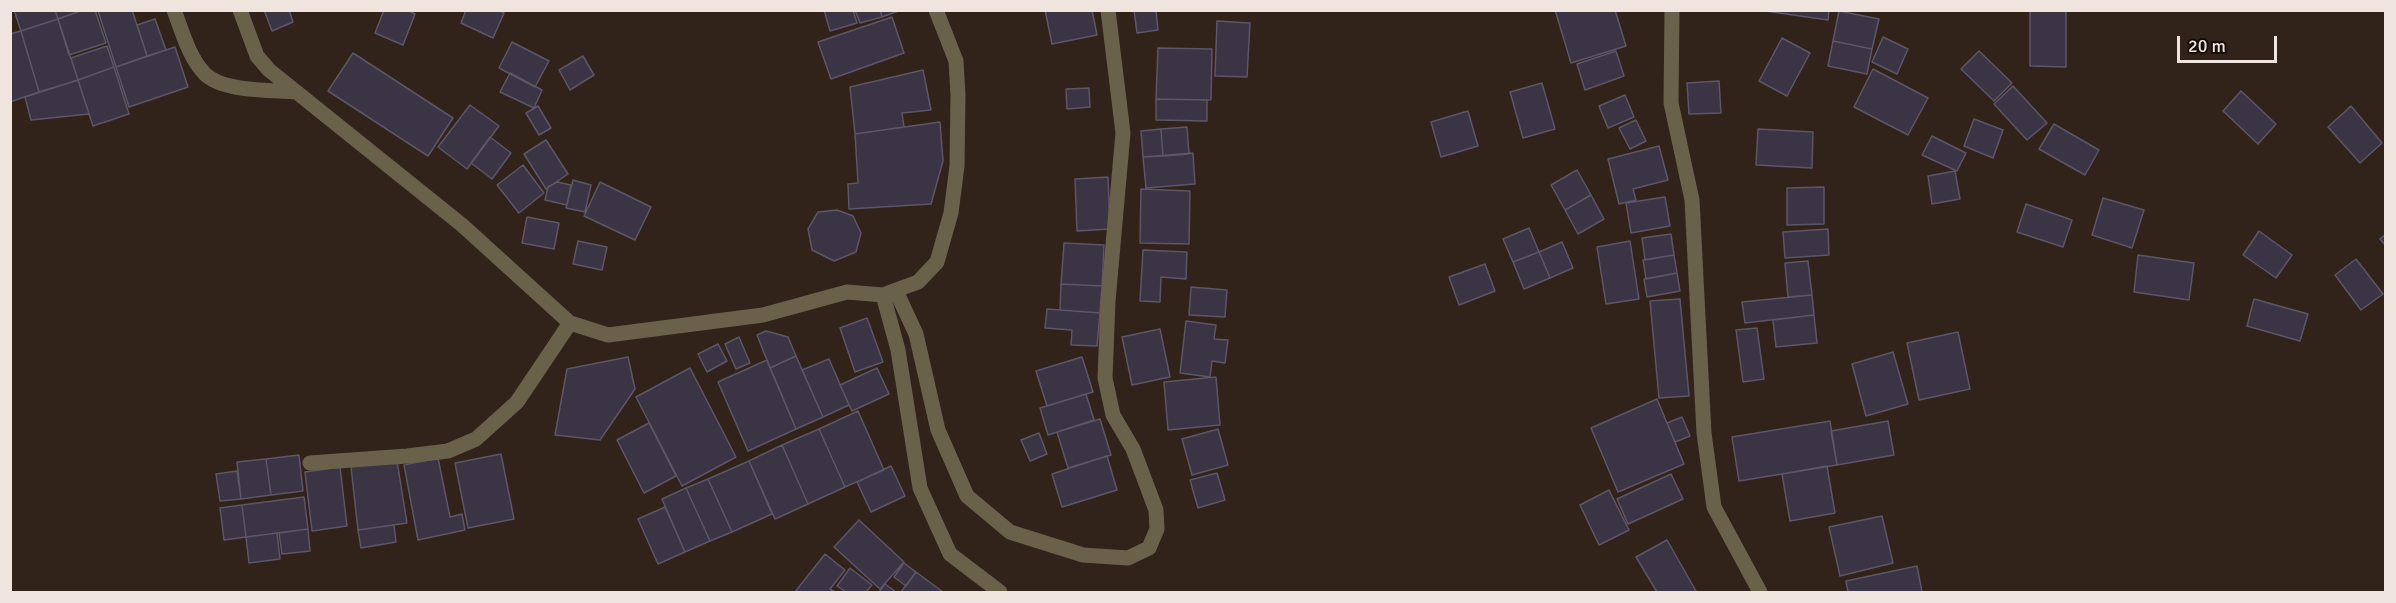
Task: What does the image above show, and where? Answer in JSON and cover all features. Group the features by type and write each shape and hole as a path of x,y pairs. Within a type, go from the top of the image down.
{"street":[{"path":"174,10 196,63 206,75 219,83 296,92"},
{"path":"240,10 257,56 269,70 462,225 570,323 608,335 763,315 847,292 889,293 918,282 937,262 951,213 957,166 956,61 936,10"},
{"path":"889,293 916,334 938,430 967,496 1010,532 1083,555 1128,558 1149,548 1157,530 1156,510 1133,449 1113,415 1105,378 1123,133 1108,10"},
{"path":"1672,10 1671,103 1692,200 1704,433 1714,507 1760,592"},
{"path":"889,293 920,488 950,554 1000,592"},
{"path":"310,463 448,451 476,439 517,402 570,323"}],"building":[{"path":"14,10 55,10 58,19 21,31"},
{"path":"55,10 83,10 58,19"},
{"path":"83,10 95,10 106,43 69,55 58,19"},
{"path":"132,10 147,56 116,67 98,11"},
{"path":"264,10 289,10 293,22 272,31"},
{"path":"384,10 407,10 415,14 403,45 375,33"},
{"path":"466,10 499,10 504,13 493,38 461,23"},
{"path":"824,10 853,10 857,23 830,31"},
{"path":"855,10 880,10 882,17 860,23"},
{"path":"880,10 901,10 882,17"},
{"path":"1045,10 1092,10 1097,35 1052,44"},
{"path":"1134,10 1156,10 1158,30 1137,33"},
{"path":"1555,10 1615,10 1626,46 1571,63"},
{"path":"1758,10 1829,10 1828,20"},
{"path":"2030,10 2066,10 2066,67 2030,66"},
{"path":"1839,11 1879,19 1872,49 1833,41"},
{"path":"892,17 904,53 831,79 818,42"},
{"path":"58,19 78,80 39,92 21,31"},
{"path":"155,19 166,50 147,56 137,25"},
{"path":"1217,21 1250,23 1247,77 1215,76"},
{"path":"21,31 39,92 10,102 10,34"},
{"path":"1883,37 1908,49 1897,74 1872,62"},
{"path":"1782,38 1810,53 1787,96 1759,81"},
{"path":"1833,41 1872,49 1867,74 1828,66"},
{"path":"512,42 549,61 535,87 499,68"},
{"path":"107,46 114,67 78,80 71,58"},
{"path":"175,47 188,87 129,107 116,67"},
{"path":"1158,48 1212,49 1211,100 1156,99"},
{"path":"1616,51 1624,76 1585,90 1577,64"},
{"path":"1979,51 2012,83 1994,101 1961,69"},
{"path":"353,53 453,118 428,156 328,91"},
{"path":"583,56 594,75 570,90 559,70"},
{"path":"114,67 129,114 93,126 78,80"},
{"path":"1873,69 1928,98 1908,135 1854,107"},
{"path":"923,70 931,110 902,113 904,127 855,134 850,87"},
{"path":"510,73 542,90 534,108 500,92"},
{"path":"78,80 89,114 31,120 25,97"},
{"path":"1719,81 1721,113 1689,114 1687,83"},
{"path":"1542,83 1555,129 1523,138 1510,92"},
{"path":"2013,86 2047,123 2027,140 1994,104"},
{"path":"1089,88 1090,107 1067,109 1066,89"},
{"path":"2241,91 2276,124 2258,144 2223,111"},
{"path":"1625,95 1634,117 1608,128 1599,106"},
{"path":"1156,99 1207,100 1207,121 1156,120"},
{"path":"470,105 499,126 467,169 438,147"},
{"path":"538,106 551,128 539,135 526,113"},
{"path":"2351,106 2382,143 2360,163 2328,127"},
{"path":"1468,111 1478,146 1441,157 1431,122"},
{"path":"1974,119 2003,130 1993,158 1964,146"},
{"path":"1636,120 1646,141 1630,149 1619,128"},
{"path":"940,122 943,161 931,204 849,209 848,184 858,183 855,134"},
{"path":"2054,124 2099,150 2085,175 2039,149"},
{"path":"1187,127 1189,154 1163,156 1161,129"},
{"path":"1161,129 1163,156 1143,157 1141,131"},
{"path":"1758,129 1813,132 1812,168 1756,165"},
{"path":"1932,136 1966,153 1957,171 1922,155"},
{"path":"490,137 511,153 492,179 471,163"},
{"path":"546,140 568,174 546,189 524,154"},
{"path":"1659,146 1668,180 1633,189 1636,200 1619,204 1608,159"},
{"path":"1193,153 1195,184 1146,188 1143,157"},
{"path":"523,165 544,193 519,213 497,185"},
{"path":"1577,170 1591,195 1565,210 1551,185"},
{"path":"1955,171 1960,199 1932,204 1928,176"},
{"path":"1108,177 1110,229 1077,231 1075,179"},
{"path":"573,180 591,185 585,212 566,208"},
{"path":"557,182 571,185 567,205 545,200 548,187"},
{"path":"600,182 651,207 635,240 584,216"},
{"path":"1824,187 1824,224 1787,225 1787,188"},
{"path":"1141,189 1190,191 1189,244 1140,243"},
{"path":"1591,195 1604,219 1578,234 1565,210"},
{"path":"1665,197 1670,226 1631,233 1626,203"},
{"path":"2103,198 2144,210 2132,248 2092,235"},
{"path":"2026,204 2072,220 2063,247 2017,232"},
{"path":"837,210 853,216 861,233 856,252 834,261 812,250 808,229 818,212"},
{"path":"527,217 559,223 554,249 522,243"},
{"path":"1529,228 1539,252 1513,262 1503,239"},
{"path":"1828,229 1829,255 1785,258 1783,232"},
{"path":"2259,231 2292,255 2276,278 2243,255"},
{"path":"1671,234 1674,255 1645,260 1642,238"},
{"path":"2386,234 2386,246 2380,239"},
{"path":"578,241 607,247 602,270 573,264"},
{"path":"1630,241 1639,299 1606,304 1597,247"},
{"path":"1562,242 1573,268 1550,278 1539,252"},
{"path":"1064,243 1104,245 1102,286 1061,284"},
{"path":"1143,250 1187,252 1186,279 1161,277 1160,302 1140,301"},
{"path":"1539,252 1550,278 1524,289 1513,262"},
{"path":"1674,255 1677,273 1646,279 1643,260"},
{"path":"2138,255 2194,263 2189,300 2134,292"},
{"path":"2356,259 2383,294 2361,310 2335,275"},
{"path":"1808,261 1812,295 1788,297 1785,263"},
{"path":"1485,264 1495,291 1459,305 1449,277"},
{"path":"1677,273 1680,291 1647,297 1644,279"},
{"path":"1061,284 1102,286 1100,313 1060,310"},
{"path":"1191,287 1227,290 1225,317 1189,315"},
{"path":"1812,295 1814,315 1745,323 1742,302"},
{"path":"1680,299 1689,396 1659,398 1650,301"},
{"path":"2254,299 2308,314 2300,341 2247,326"},
{"path":"1047,309 1100,313 1097,346 1071,345 1072,330 1045,328"},
{"path":"1814,315 1817,343 1776,347 1773,320"},
{"path":"867,318 883,362 855,372 840,328"},
{"path":"1186,321 1216,325 1214,339 1228,340 1225,363 1212,361 1210,377 1180,373"},
{"path":"1757,328 1764,379 1743,382 1736,330"},
{"path":"1160,329 1170,377 1132,385 1122,337"},
{"path":"766,331 788,337 796,356 770,368 757,335"},
{"path":"1958,332 1970,389 1919,400 1907,343"},
{"path":"739,337 750,363 736,369 725,344"},
{"path":"718,344 727,361 707,372 698,354"},
{"path":"1893,352 1908,404 1866,416 1852,364"},
{"path":"796,356 823,417 796,429 770,368"},
{"path":"628,357 635,389 600,440 555,435 567,369"},
{"path":"1082,357 1093,392 1047,406 1036,371"},
{"path":"829,359 849,405 823,417 802,370"},
{"path":"767,360 796,429 748,451 718,382"},
{"path":"690,368 736,457 682,486 636,397"},
{"path":"877,368 889,394 852,411 840,385"},
{"path":"1216,377 1220,425 1168,430 1164,382"},
{"path":"1086,394 1094,420 1048,435 1040,408"},
{"path":"1657,399 1684,464 1618,492 1591,428"},
{"path":"858,411 884,470 845,487 819,429"},
{"path":"1682,417 1690,436 1675,442 1667,423"},
{"path":"1100,419 1111,455 1068,468 1057,432"},
{"path":"1830,421 1837,465 1739,481 1732,437"},
{"path":"1888,421 1894,455 1837,465 1831,431"},
{"path":"649,423 676,476 644,493 617,440"},
{"path":"819,429 845,487 808,504 782,445"},
{"path":"1218,429 1228,465 1192,475 1182,439"},
{"path":"1039,433 1047,454 1030,461 1021,440"},
{"path":"782,445 808,504 775,519 749,461"},
{"path":"501,454 514,519 468,528 455,463"},
{"path":"299,455 303,491 271,495 266,459"},
{"path":"1107,456 1117,490 1062,507 1052,474"},
{"path":"438,458 450,517 462,514 465,530 418,540 404,465"},
{"path":"266,459 271,495 241,499 237,462"},
{"path":"397,461 407,523 358,530 351,467"},
{"path":"749,461 772,514 732,532 708,479"},
{"path":"891,466 905,496 871,512 857,482"},
{"path":"1827,466 1835,513 1790,521 1782,474"},
{"path":"340,467 347,526 312,531 305,472"},
{"path":"237,471 241,499 220,501 216,474"},
{"path":"1217,473 1225,500 1198,508 1190,480"},
{"path":"1671,474 1683,499 1628,524 1617,499"},
{"path":"708,479 732,532 710,541 686,488"},
{"path":"686,488 710,541 685,552 662,499"},
{"path":"1609,490 1629,530 1599,545 1580,505"},
{"path":"304,497 308,529 246,537 242,505"},
{"path":"242,505 246,537 224,540 220,508"},
{"path":"665,507 685,552 658,564 638,519"},
{"path":"1882,516 1893,563 1840,576 1829,527"},
{"path":"859,520 904,562 880,589 834,547"},
{"path":"394,525 396,542 361,548 358,530"},
{"path":"308,529 310,551 282,554 279,533"},
{"path":"277,533 280,559 249,563 246,537"},
{"path":"1667,540 1696,591 1657,592 1636,557"},
{"path":"825,554 845,570 830,589 835,592 795,592"},
{"path":"904,563 916,572 906,586 894,577"},
{"path":"1917,566 1922,592 1848,592 1846,581"},
{"path":"850,568 872,585 866,592 846,592 837,586"},
{"path":"916,572 943,592 901,592"},
{"path":"885,584 896,592 879,592"}]}
